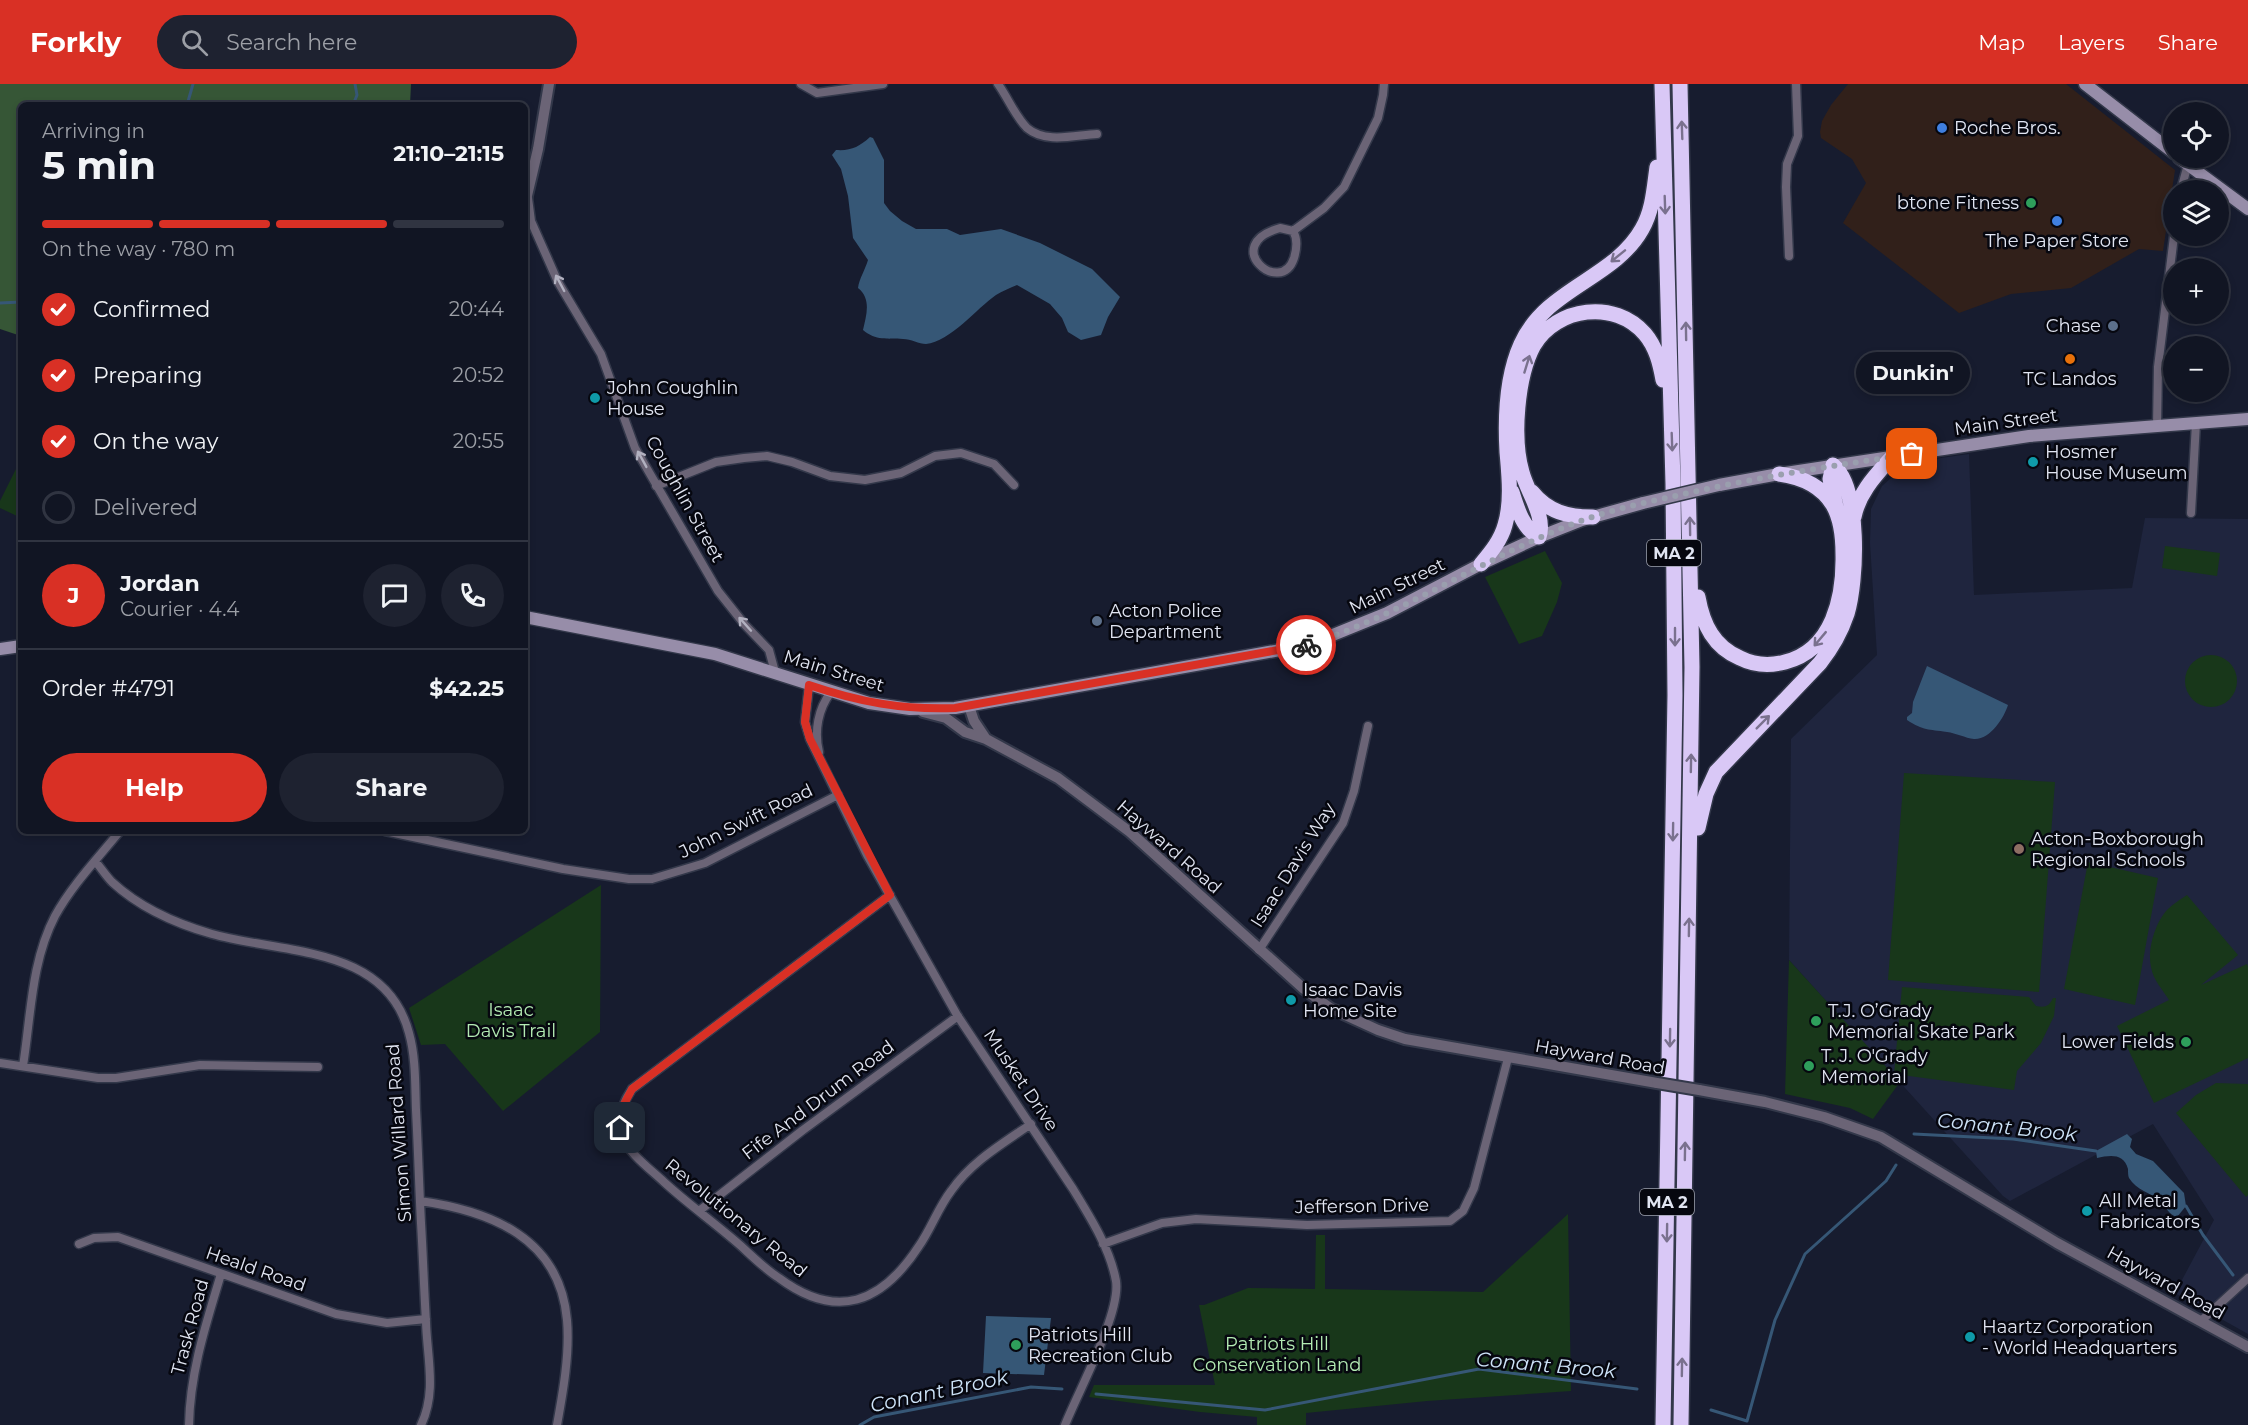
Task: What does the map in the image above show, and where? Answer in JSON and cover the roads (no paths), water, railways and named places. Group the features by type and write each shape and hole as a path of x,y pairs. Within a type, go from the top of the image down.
{"highway":[{"name":"MA 2","path":"1662,84 1671,417 1675,730 1663,1425"},
{"name":"MA 2","path":"1680,84 1691,554 1690,863 1681,1425"},
{"path":"1481,564 1497,542 1505,525 1508,500 1507,409 1513,366 1520,346 1531,326 1546,308 1620,255 1638,236 1650,209 1663,125"},
{"path":"1508,465 1518,510 1530,531 1539,537 1540,522 1519,461 1519,408 1523,377 1536,342 1549,328 1565,318 1586,312 1611,313 1629,321 1642,331 1658,357 1671,417"},
{"path":"1853,532 1855,511 1859,500 1871,481 1892,457"},
{"path":"1691,554 1702,615 1714,639 1728,652 1747,661 1768,664 1781,663 1799,657 1812,649 1826,633 1833,618 1840,594 1843,568 1843,540 1830,483 1833,465"},
{"path":"1690,863 1706,794 1716,772 1811,673 1837,638 1847,614 1853,587 1855,559 1851,510 1845,481 1833,465"},
{"path":"1779,474 1800,478 1816,487 1829,500 1838,516"},
{"path":"1526,483 1537,499 1552,510 1571,516 1593,517"}],"main road":[{"path":"2085,84 2163,144"},
{"path":"2193,168 2248,209"},
{"name":"Main Street","path":"528,618 705,652 869,703 910,708 955,708 1308,645 1387,613 1539,537 1593,517 1719,485 1833,465 2030,436 2248,419"},
{"path":"0,649 18,646"}],"street":[{"path":"528,191 549,84"},
{"path":"801,84 817,93 883,84"},
{"path":"998,84 1027,127 1035,132 1045,137 1097,134"},
{"path":"1293,231 1296,236 1296,251 1292,264 1287,270 1280,273 1271,272 1263,270 1256,264 1253,255 1254,246 1260,237 1280,228 1293,231 1324,208 1344,187 1378,118 1384,84"},
{"path":"1789,256 1786,187 1787,164 1798,136 1796,84"},
{"name":"Coughlin Street","path":"528,209 531,221 555,273 601,354 635,448 718,591 745,626 769,650 775,672"},
{"path":"2157,426 2158,367 2173,246"},
{"path":"2191,513 2196,423"},
{"path":"656,486 716,462 744,458 767,456 792,462 830,476 865,480 902,473 936,456 962,453 994,464 1014,485"},
{"name":"Musket Drive","path":"809,685 805,722 810,739 890,895 958,1016 1031,1124 1090,1217 1103,1244 1116,1284 1112,1317 1065,1425"},
{"name":"Musket Drive","path":"822,764 817,743 818,720 823,703 831,692"},
{"path":"969,706 974,721 986,739"},
{"name":"Hayward Road","path":"910,708 946,718 960,726 965,732 986,739 1058,778 1130,832 1304,989 1330,1008 1353,1019 1405,1039 1765,1102 1849,1124 1906,1150 2057,1243 2248,1347"},
{"path":"955,708 954,714 960,726"},
{"name":"Isaac Davis Way","path":"1259,950 1342,823 1354,791 1368,726"},
{"name":"John Swift Road","path":"400,834 563,868 629,879 652,879 705,863 838,795"},
{"path":"23,1066 39,959 55,917 78,882 118,834"},
{"name":"Simon Willard Road","path":"95,861 112,881 136,900 159,913 212,933 339,960 366,972 392,995 405,1021 413,1054 431,1383 429,1402 421,1425"},
{"name":"Revolutionary Road","path":"890,895 632,1089 621,1110 619,1123 620,1135 625,1144 632,1154 766,1268 795,1289 811,1297 832,1302 849,1302 863,1299 889,1283 919,1247 949,1193 958,1182 998,1146 1031,1124"},
{"name":"Fife And Drum Road","path":"699,1211 803,1130 958,1016"},
{"name":"Jefferson Drive","path":"1103,1244 1162,1223 1196,1219 1307,1225 1450,1221 1463,1211 1474,1188 1508,1058"},
{"path":"0,1063 98,1078 116,1078 200,1065 318,1067"},
{"path":"420,1201 463,1209 504,1223 534,1245 553,1270 561,1288 568,1321 557,1425"},
{"name":"Heald Road","path":"79,1245 94,1238 118,1237 336,1314 387,1323 426,1319"},
{"name":"Trask Road","path":"189,1425 195,1362 221,1274"},
{"path":"2201,1321 2248,1278"}],"waterway":[{"path":"188,102 193,84"},
{"path":"354,102 357,95 355,84"},
{"path":"0,303 18,302"},
{"name":"Conant Brook","path":"1914,1134 2013,1139 2096,1151"},
{"name":"Conant Brook","path":"1711,1410 1747,1421 1775,1320 1805,1254 1886,1181 1896,1165"},
{"name":"Conant Brook","path":"2186,1206 2203,1235 2233,1275"},
{"name":"Conant Brook","path":"1096,1394 1265,1410 1479,1369 1637,1389"},
{"name":"Conant Brook","path":"860,1425 874,1417 1031,1387 1062,1389"}],"place":[{"name":"Roche Bros.","path":"1942,128"},
{"name":"btone Fitness","path":"2031,203"},
{"name":"The Paper Store","path":"2057,221"},
{"name":"Chase","path":"2113,326"},
{"name":"TC Landos","path":"2070,359"},
{"name":"John Coughlin House","path":"595,398"},
{"name":"Dunkin'","path":"1912,454"},
{"name":"Hosmer House Museum","path":"2033,462"},
{"name":"Acton Police Department","path":"1097,621"},
{"name":"Acton-Boxborough Regional Schools","path":"2019,849"},
{"name":"Isaac Davis Home Site","path":"1291,1000"},
{"name":"T.J. O’Grady Memorial Skate Park","path":"1816,1021"},
{"name":"Lower Fields","path":"2186,1042"},
{"name":"T. J. O'Grady Memorial","path":"1809,1066"},
{"name":"All Metal Fabricators","path":"2087,1211"},
{"name":"Haartz Corporation - World Headquarters","path":"1970,1337"},
{"name":"Patriots Hill Recreation Club","path":"1016,1345"}],"park label":[{"name":"Isaac Davis Trail","path":"511,1020"},
{"name":"Patriots Hill Conservation Land","path":"1277,1354"}]}
